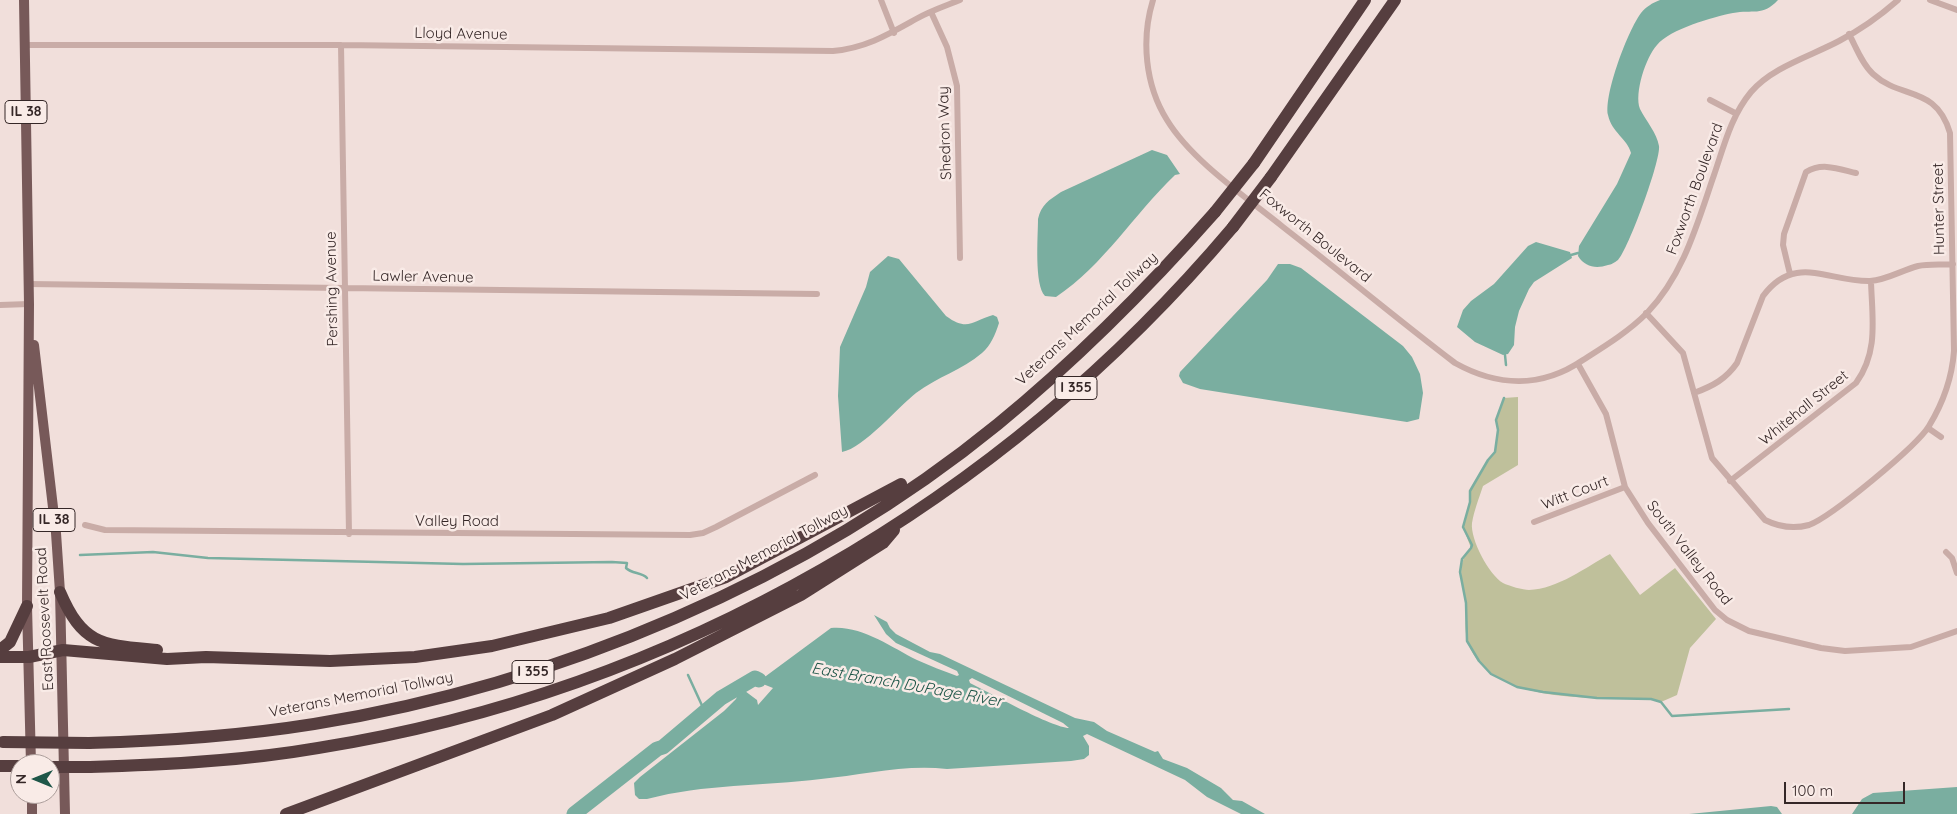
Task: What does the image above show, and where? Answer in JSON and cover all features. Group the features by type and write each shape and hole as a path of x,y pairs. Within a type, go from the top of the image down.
{"highway":[{"name":"Veterans Memorial Tollway","path":"2,742 89,744 193,738 316,724 411,705 540,669 681,615 751,581 849,528 936,469 997,424 1058,372 1146,289 1215,212 1254,163 1365,0"},
{"name":"I 355","path":"60,767 194,763 319,748 416,728 495,708 638,660 794,587 898,524 1002,451 1077,387 1185,282 1233,227 1271,177 1395,0"},
{"path":"0,657 30,657 63,650 167,659 206,657 330,661 387,659 474,649 556,632 609,618 726,577 915,477 936,469"},
{"path":"286,814 552,715 675,659 801,595 883,544 898,524"},
{"path":"60,592 68,612 78,625 85,633 103,643 206,657"},
{"path":"0,650 10,642 28,606"}],"main road":[{"name":"East Roosevelt Road","path":"24,0 29,304 28,606 31,754"},
{"name":"East Roosevelt Road","path":"29,304 56,533 63,650 65,814"}],"street":[{"path":"881,0 894,33"},
{"name":"Lloyd Avenue","path":"25,45 340,45 833,51 863,46 894,33 932,12 960,0"},
{"name":"Foxworth Boulevard","path":"1153,0 1148,19 1147,53 1151,82 1158,104 1183,142 1225,179 1437,349 1468,370 1497,380 1534,381 1558,374 1578,364 1622,334 1646,313 1670,283 1688,251 1736,113 1752,90 1774,74 1880,16 1898,0"},
{"path":"1930,0 1957,10"},
{"name":"Shedron Way","path":"932,12 948,47 957,86 960,258"},
{"name":"Hunter Street","path":"1646,313 1683,353 1708,448 1716,464 1765,520 1785,527 1808,525 1830,513 1893,464 1928,428 1942,402 1952,370 1954,351 1951,141 1948,127 1936,107 1924,98 1885,82 1872,74 1849,34"},
{"name":"Pershing Avenue","path":"340,45 349,534"},
{"path":"1710,100 1736,113"},
{"path":"1790,274 1783,245 1784,234 1806,172 1822,166 1856,173"},
{"path":"1694,393 1711,387 1731,373 1738,363 1763,296 1770,287 1790,274 1816,272 1844,279 1872,281 1918,266 1953,264"},
{"name":"Whitehall Street","path":"1730,481 1856,383 1865,371 1872,351 1872,281"},
{"name":"Lawler Avenue","path":"28,284 818,294"},
{"path":"0,305 29,304"},
{"name":"South Valley Road","path":"1578,364 1606,414 1625,487 1648,523 1715,610 1737,626 1789,641 1845,651 1912,647 1957,631"},
{"path":"1928,428 1941,437"},
{"name":"Valley Road","path":"85,524 106,530 349,534 690,535 716,528 815,475"},
{"name":"Witt Court","path":"1534,522 1625,487"},
{"path":"1946,552 1952,558 1957,573"}],"green space":[{"path":"1518,397 1518,465 1483,486 1472,523 1477,547 1487,565 1498,579 1516,588 1529,590 1540,589 1561,582 1610,554 1640,595 1675,568 1716,619 1690,648 1677,695 1661,702 1651,699 1575,697 1548,694 1522,688 1499,678 1480,663 1468,643 1466,605 1461,569 1462,562 1471,548 1463,527 1470,502 1470,491 1488,460 1495,452 1498,430 1496,420 1504,398"}],"water":[{"path":"1660,0 1778,0 1762,11 1733,13 1692,24 1663,39 1657,45 1645,66 1639,94 1640,109 1654,132 1659,146 1650,186 1629,240 1618,260 1599,267 1587,265 1578,256 1579,246 1617,184 1631,153 1608,115 1613,78 1636,21 1645,9"},
{"path":"1152,150 1167,155 1180,174 1175,175 1160,190 1089,270 1056,297 1045,296 1039,282 1037,260 1038,219 1043,206 1061,192"},
{"path":"1536,242 1570,252 1572,258 1534,282 1529,289 1519,311 1515,327 1514,345 1508,354 1503,355 1475,342 1457,327 1463,310 1471,301 1494,284 1528,246"},
{"path":"888,256 899,259 946,316 953,321 970,324 993,315 997,317 999,323 992,340 982,353 916,393 860,443 842,452 838,396 840,347 866,287 870,272"},
{"path":"1278,264 1290,264 1301,268 1403,346 1412,357 1420,374 1423,393 1419,419 1407,422 1200,389 1183,383 1179,376 1180,372 1267,280"},
{"path":"874,615 887,622 896,634 930,652 940,654 1075,718 1094,722 1107,731 1155,752 1158,751 1163,759 1187,768 1221,788 1233,800 1242,801 1265,814 1241,814 1207,797 1185,780 1087,734 1083,736 1089,746 1089,755 1084,759 1071,761 947,769 899,769 799,781 712,788 647,799 639,799 635,795 634,783 724,711 736,699 745,678 757,680 766,676 831,628 842,628 865,633 922,662 957,676 959,675 957,671 896,643 886,634","holes":["972,678 1063,723 1069,728 1035,716 970,683 969,680","763,684 773,688 758,705 757,700 745,691 752,685"]},
{"path":"1957,787 1957,814 1852,814 1862,799 1873,793"},
{"path":"1777,807 1782,814 1689,814"}],"waterway":[{"path":"1571,255 1578,253"},
{"path":"1505,355 1506,365"},
{"path":"1504,398 1496,420 1498,430 1495,452 1488,460 1470,491 1470,502 1463,527 1472,545 1462,559 1460,572 1466,603 1467,641 1479,661 1491,674 1517,687 1597,698 1651,699 1661,702 1672,716 1789,709"},
{"path":"80,555 153,552 208,558 463,564 612,562 627,563 626,568 628,570 647,578"},
{"path":"688,675 705,712"},
{"name":"East Branch DuPage River","path":"574,814 657,749 663,747 721,698 755,678 759,680"}]}
